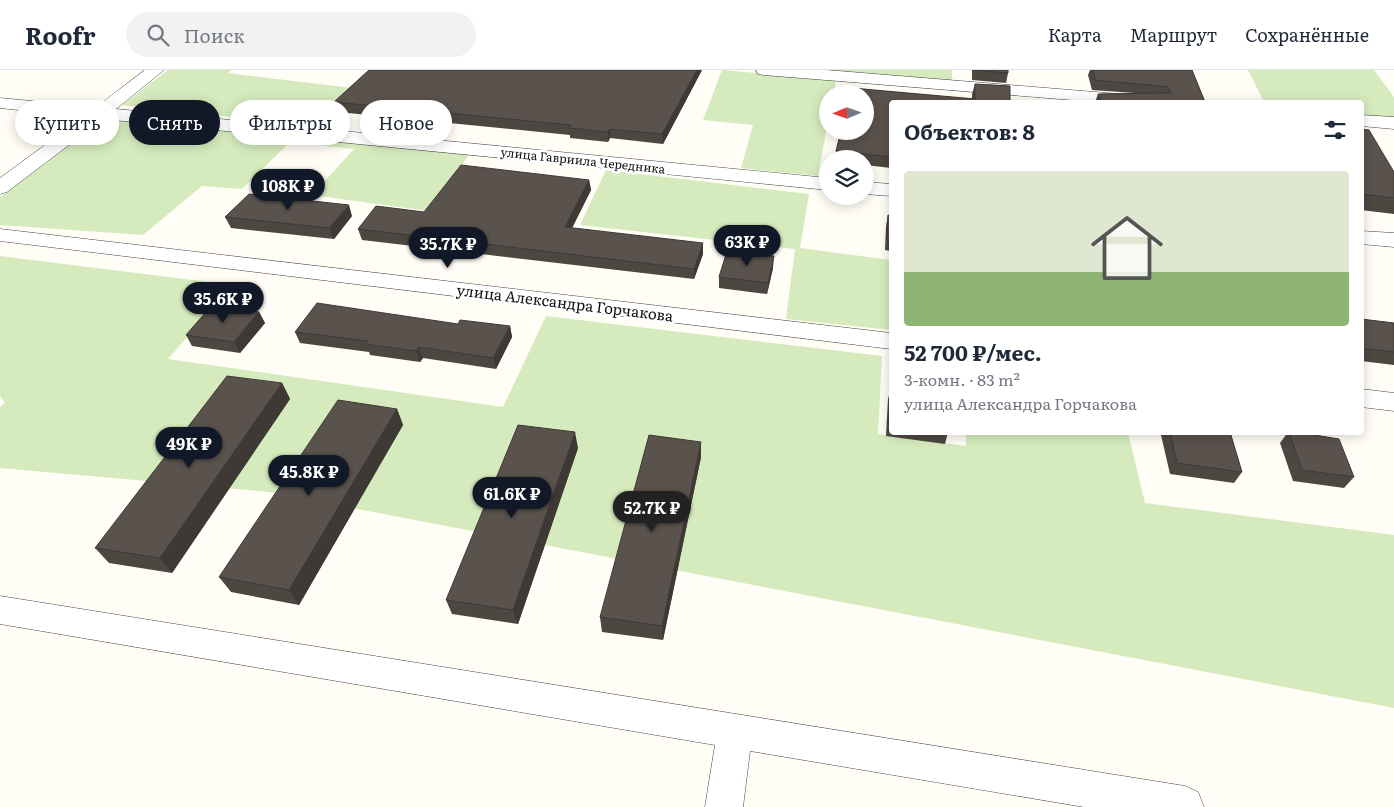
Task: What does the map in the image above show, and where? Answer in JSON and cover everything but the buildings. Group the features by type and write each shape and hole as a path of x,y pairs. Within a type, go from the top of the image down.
{"street":[{"path":"116,100 156,70"},
{"path":"764,70 1135,100"},
{"name":"улица Гавриила Чередника","path":"0,103 15,104"},
{"name":"улица Гавриила Чередника","path":"119,114 819,183"},
{"path":"1364,120 1394,123"},
{"path":"0,188 57,145"},
{"path":"874,189 889,190"},
{"name":"улица Александра Горчакова","path":"0,235 889,342"},
{"path":"1364,237 1394,240"},
{"path":"1364,398 1394,402"},
{"path":"0,610 1189,806"},
{"path":"724,807 735,731"}],"green space":[{"path":"168,70 231,70 228,73 352,88 340,100 230,100 230,117 220,116 220,100 129,100 129,106 122,105"},
{"path":"722,70 836,80 835,85 819,85 819,140 824,140 823,150 819,150 818,176 741,168 753,125 703,120"},
{"path":"834,70 952,70 952,83 833,74"},
{"path":"1248,70 1374,70 1394,97 1394,119 1364,116 1364,100 1263,100"},
{"path":"119,120 129,121 129,145 220,145 220,130 230,131 230,145 287,145 242,189 202,186 143,235 0,225 0,197 68,145 119,145"},
{"path":"350,143 469,155 428,211 312,195 354,149 317,145 350,145"},
{"path":"606,170 809,194 800,248 889,260 889,330 786,319 795,249 580,225"},
{"path":"0,256 233,285 168,359 503,407 546,316 882,356 878,434 966,446 966,435 1128,435 1145,503 1394,535 1394,708 269,492 0,468 0,407 5,403 0,396"}]}
